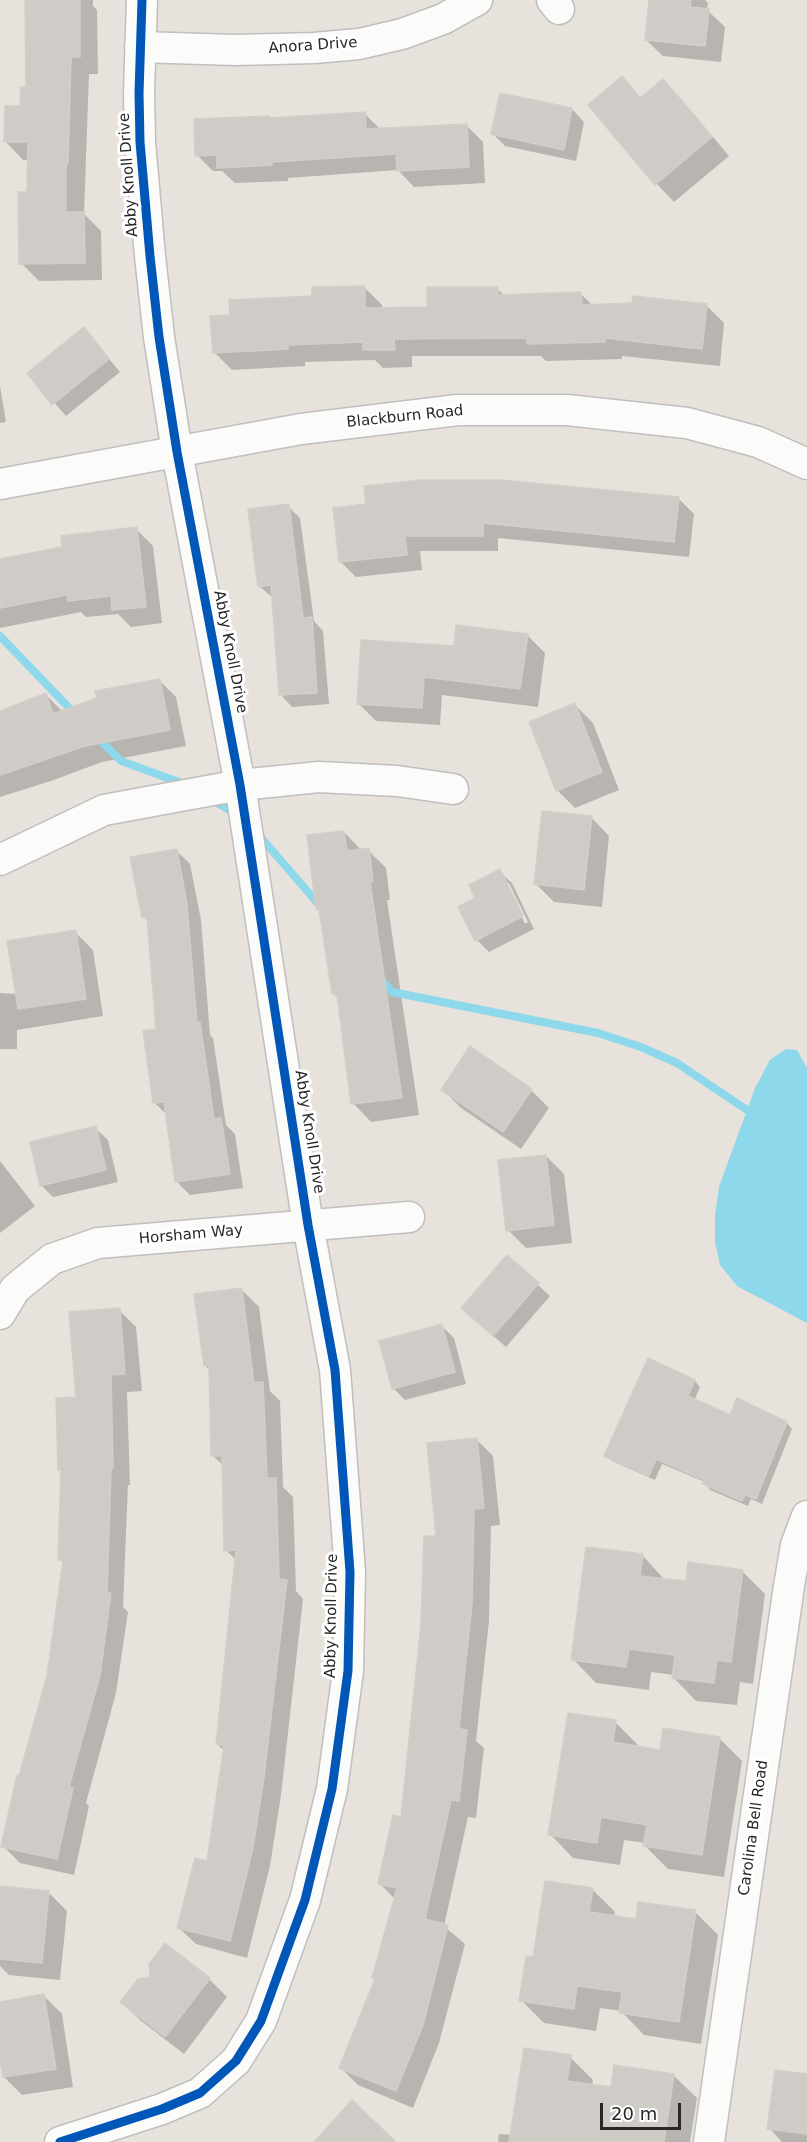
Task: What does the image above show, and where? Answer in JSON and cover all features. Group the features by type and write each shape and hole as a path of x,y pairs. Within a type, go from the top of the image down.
{"street":[{"name":"Abby Knoll Drive","path":"60,2142 162,2109 200,2093 236,2061 261,2021 305,1900 333,1778 348,1671 350,1572 335,1370 308,1225 240,785 177,452 159,337 140,142 142,0"},
{"name":"Anora Drive","path":"140,47 235,50 314,48 359,44 402,34 443,19 477,0"},
{"name":"Blackburn Road","path":"0,484 301,429 458,410 567,410 687,423 758,442 807,464"},
{"path":"0,860 104,810 240,785 319,777 397,782 453,789"},
{"name":"Horsham Way","path":"0,1314 15,1289 51,1259 98,1243 409,1218"},
{"name":"Carolina Bell Road","path":"709,2142 789,1586 796,1545 807,1516"}],"water":[{"path":"786,1049 797,1050 807,1068 807,1323 737,1286 720,1265 715,1242 715,1216 719,1187 755,1088 770,1060"}],"building":[{"path":"25,0 80,0 80,57 71,57 66,212 84,212 85,263 19,264 18,192 27,192 28,142 4,142 5,106 20,106 21,87 26,87"},
{"path":"649,0 691,0 690,7 709,9 705,46 645,40"},
{"path":"622,76 640,98 663,79 712,137 655,185 588,105"},
{"path":"500,93 572,108 564,150 491,134"},
{"path":"365,112 366,129 467,124 469,167 397,171 396,154 217,168 217,155 195,156 194,119 270,116 270,118"},
{"path":"365,286 365,308 427,307 427,287 498,287 498,295 581,292 582,305 632,303 633,296 707,304 702,349 605,338 605,342 527,344 527,338 394,339 395,350 363,350 363,342 288,345 288,349 213,353 210,316 230,315 229,300 312,296 312,287"},
{"path":"84,327 109,359 52,405 27,373"},
{"path":"422,480 501,480 679,497 674,542 483,523 483,536 405,536 407,555 339,562 333,508 366,504 364,486"},
{"path":"289,504 303,618 312,617 317,693 279,695 271,585 258,587 248,509"},
{"path":"137,527 146,607 112,610 111,596 68,601 67,595 0,608 0,559 62,547 61,536"},
{"path":"456,625 528,634 520,689 424,677 422,708 357,704 361,640 454,646"},
{"path":"160,679 170,730 85,746 0,775 0,711 46,693 53,714 97,698 95,691"},
{"path":"575,703 602,772 556,791 529,722"},
{"path":"542,811 592,816 584,890 534,884"},
{"path":"344,831 347,851 369,848 373,882 370,882 402,1098 351,1104 337,994 332,994 319,909 316,909 307,835"},
{"path":"177,849 187,905 197,1023 200,1022 214,1119 221,1118 230,1174 175,1182 164,1102 153,1103 143,1031 156,1029 147,917 142,918 130,857"},
{"path":"500,869 523,916 475,941 458,907 475,898 469,885"},
{"path":"76,930 86,999 18,1009 7,941"},
{"path":"470,1046 532,1089 503,1132 441,1090"},
{"path":"96,1126 106,1170 40,1186 30,1142"},
{"path":"546,1155 554,1225 506,1231 498,1160"},
{"path":"507,1255 539,1283 493,1336 461,1308"},
{"path":"242,1288 254,1383 263,1382 267,1478 276,1478 279,1579 287,1580 264,1777 253,1848 230,1941 177,1928 195,1858 207,1861 224,1745 216,1744 236,1550 224,1551 222,1456 211,1456 209,1365 204,1366 194,1294"},
{"path":"120,1308 125,1374 111,1375 113,1468 111,1469 107,1593 111,1593 100,1675 69,1787 73,1788 57,1859 1,1847 17,1775 19,1776 47,1676 63,1560 58,1560 61,1470 58,1470 56,1398 76,1397 69,1312"},
{"path":"442,1324 455,1372 392,1389 379,1341"},
{"path":"648,1358 695,1380 688,1396 730,1415 737,1398 787,1422 756,1499 745,1495 742,1501 703,1484 704,1480 656,1459 649,1476 604,1456"},
{"path":"477,1438 484,1508 474,1509 472,1602 459,1729 467,1730 459,1801 451,1800 425,1919 448,1925 423,2025 396,2091 339,2068 375,1979 372,1978 397,1888 378,1884 393,1815 401,1817 421,1624 424,1536 436,1536 427,1443"},
{"path":"586,1547 643,1554 640,1576 686,1581 688,1562 743,1570 731,1662 717,1660 714,1683 672,1678 675,1655 629,1649 626,1667 571,1660"},
{"path":"568,1713 616,1720 613,1742 660,1750 663,1728 720,1737 702,1855 643,1846 647,1825 601,1817 597,1843 548,1835"},
{"path":"545,1881 593,1888 589,1912 636,1919 638,1902 696,1910 679,2022 619,2013 622,1992 577,1986 574,2009 519,2001 526,1957 533,1957"},
{"path":"0,1886 49,1891 42,1963 0,1959"},
{"path":"165,1943 210,1978 165,2037 120,2002 138,1979 150,1977 149,1964"},
{"path":"44,1994 56,2069 3,2077 0,2060 0,2002"},
{"path":"524,2048 571,2055 567,2081 611,2087 614,2065 674,2074 664,2142 509,2142"},
{"path":"775,2070 807,2074 807,2134 767,2129"},
{"path":"352,2100 396,2142 314,2142"}],"waterway":[{"path":"0,636 76,715"},
{"path":"95,735 121,761 187,785"},
{"path":"211,799 236,814"},
{"path":"257,833 321,907"},
{"path":"379,977 392,992 598,1033 641,1047 677,1063 747,1110"}],"cycle path":[{"path":"60,2142 162,2109 200,2093 236,2061 261,2021 305,1900 332,1789 348,1671 350,1572 335,1370 308,1225 240,785 177,452 159,337 140,142 142,0"}]}
